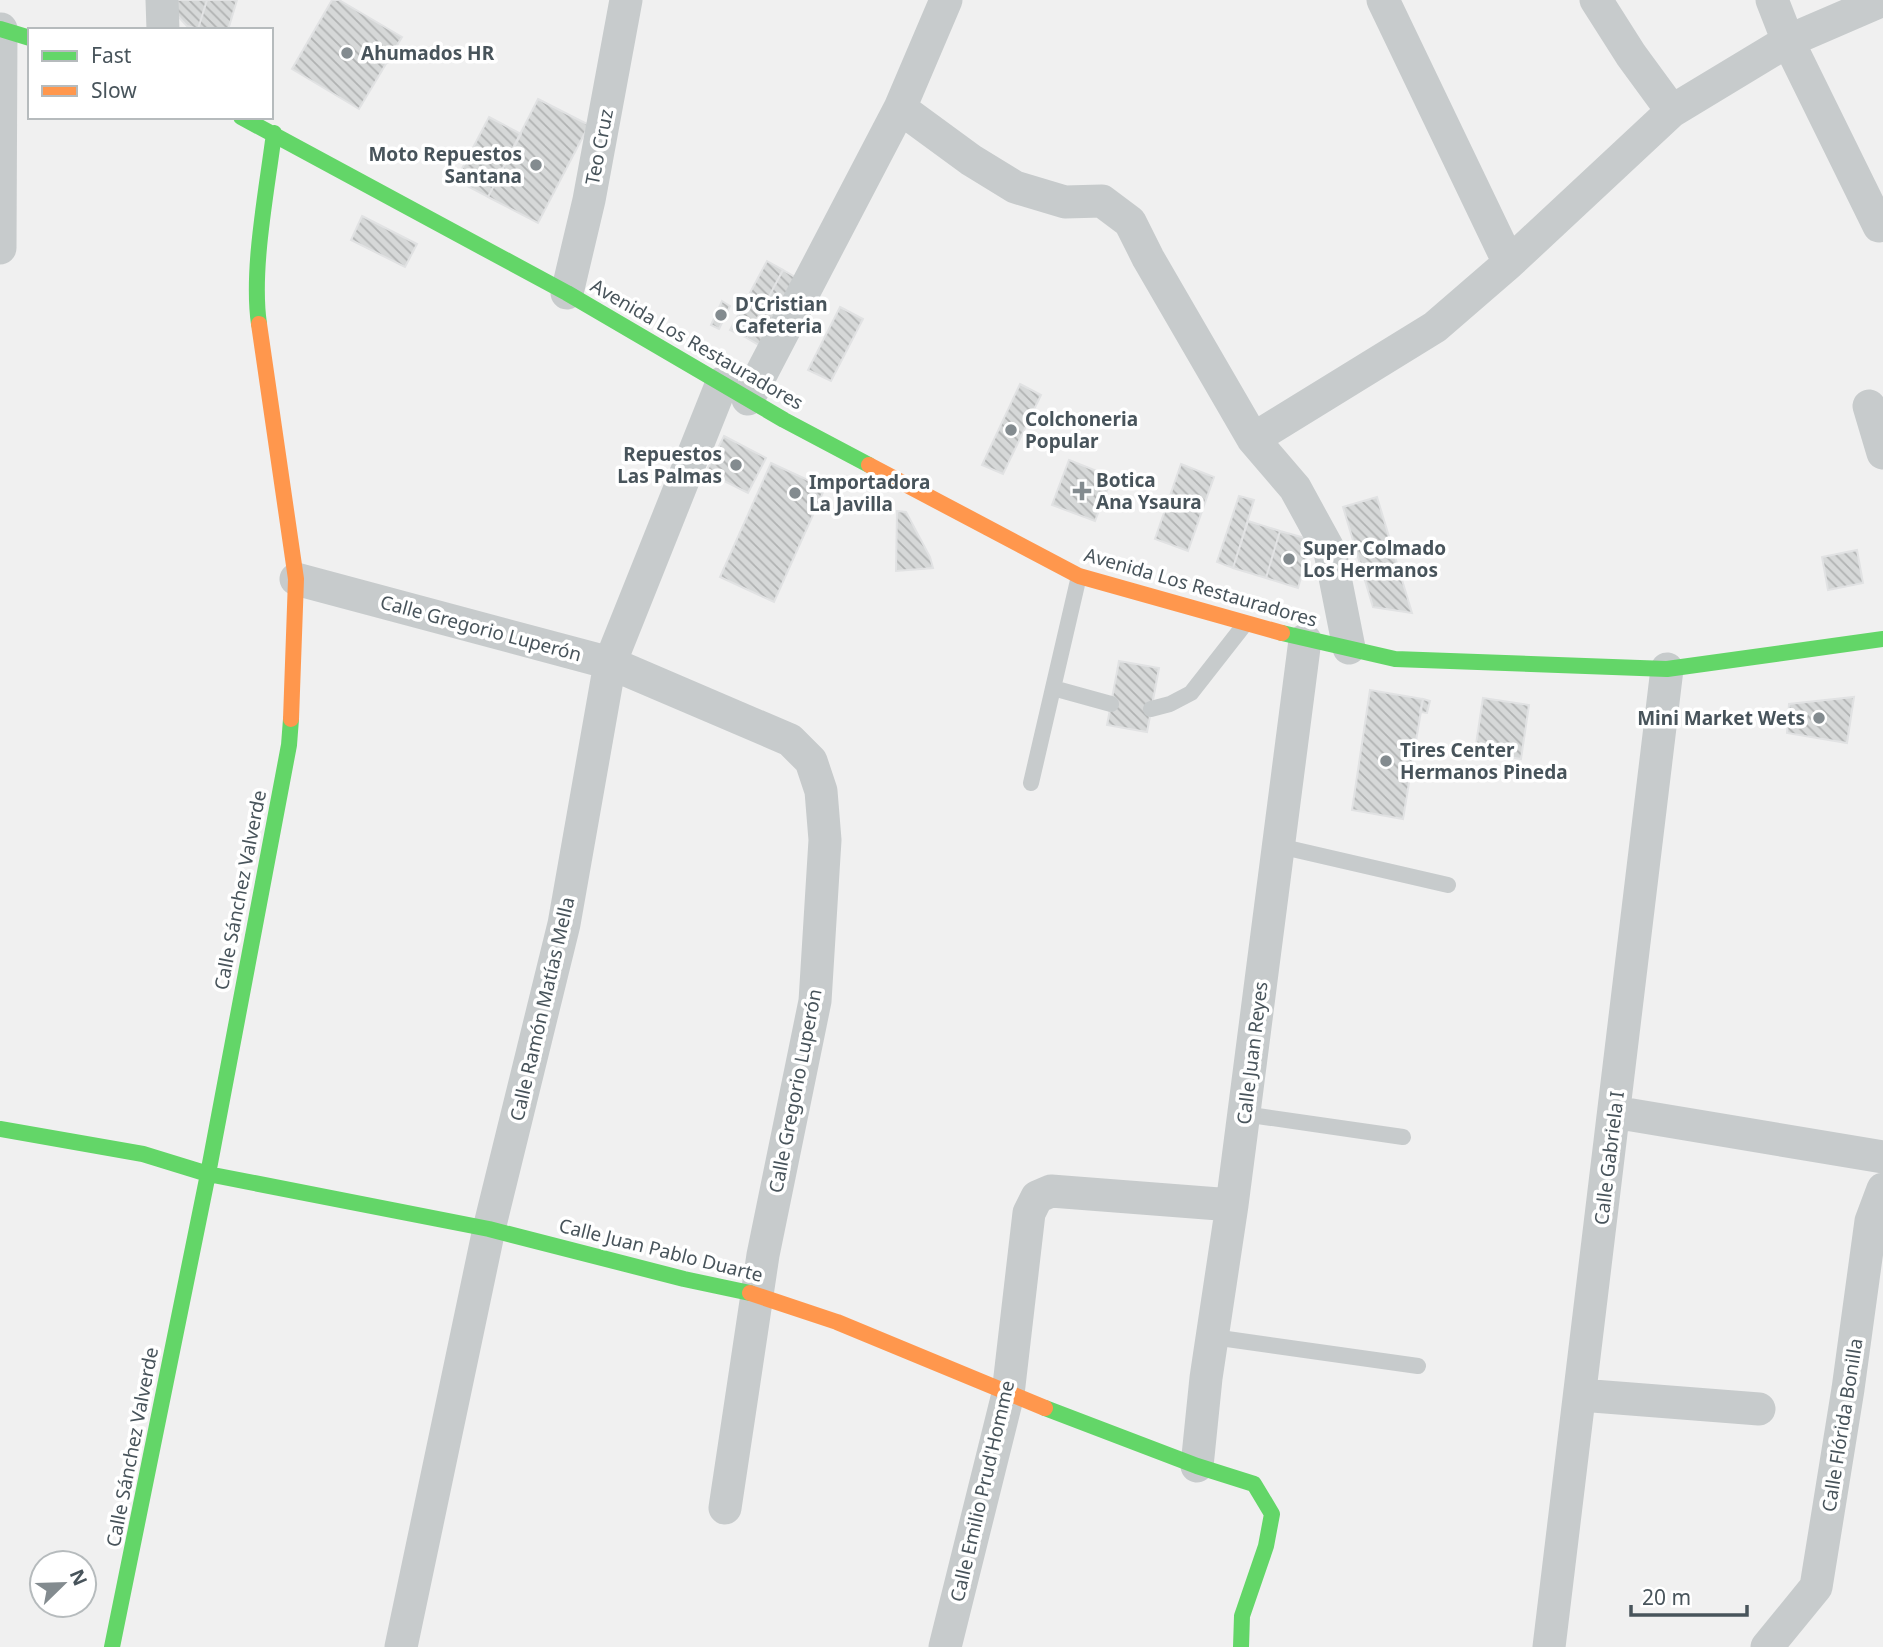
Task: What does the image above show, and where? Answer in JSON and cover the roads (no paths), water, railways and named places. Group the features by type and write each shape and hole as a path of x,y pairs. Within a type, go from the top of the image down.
{"street":[{"path":"162,0 163,28"},
{"name":"Teo Cruz","path":"567,293 589,200 626,0"},
{"name":"Calle Ramón Matías Mella","path":"401,1647 489,1229 564,924 610,663 735,391 900,108 946,0"},
{"path":"1383,0 1509,263"},
{"path":"1595,0 1672,111"},
{"path":"1772,0 1788,41 1880,226"},
{"path":"1252,439 1435,327 1509,263 1672,111 1788,41 1883,0"},
{"path":"0,248 0,29 28,37"},
{"path":"900,108 971,160 1015,187 1065,202 1102,201 1130,222 1252,439 1295,488 1330,552 1349,648"},
{"name":"Avenida Los Restauradores","path":"245,119 567,293 784,420 1079,576 1305,640 1395,659 1667,669 1883,639"},
{"name":"Calle Sánchez Valverde","path":"112,1647 208,1174 289,745 296,579 257,310 260,248 274,133"},
{"path":"1869,406 1883,453"},
{"name":"Calle Gregorio Luperón","path":"296,579 610,663 790,740 811,761 821,791 825,840 815,1001 763,1255 725,1508"},
{"name":"Calle Juan Reyes","path":"1197,1466 1305,640"},
{"name":"Calle Gabriela I","path":"1549,1647 1667,669"},
{"path":"1614,1112 1883,1157"},
{"name":"Calle Juan Pablo Duarte","path":"0,1129 144,1154 208,1174 489,1229 757,1295 838,1322 1008,1394 1197,1466 1254,1484 1272,1514 1266,1546 1241,1616 1241,1647"},
{"name":"Calle Flórida Bonilla","path":"1767,1647 1816,1587 1883,1189"},
{"name":"Calle Emilio Prud'Homme","path":"944,1647 1008,1394 1029,1213 1037,1197 1051,1191 1232,1205"},
{"path":"1580,1395 1759,1409"}],"lane":[{"path":"1031,783 1079,576"},
{"path":"1151,709 1170,704 1191,693 1246,623"},
{"path":"1053,688 1111,704"},
{"path":"1279,846 1448,885"},
{"path":"1244,1114 1403,1137"},
{"path":"1213,1337 1418,1366"}],"place":[{"name":"Ahumados HR","path":"347,53"},
{"name":"Moto Repuestos Santana","path":"536,165"},
{"name":"D'Cristian Cafeteria","path":"721,315"},
{"name":"Colchoneria Popular","path":"1011,430"},
{"name":"Repuestos Las Palmas","path":"736,465"},
{"name":"Botica Ana Ysaura","path":"1082,491"},
{"name":"Importadora La Javilla","path":"795,493"},
{"name":"Super Colmado Los Hermanos","path":"1289,559"},
{"name":"Mini Market Wets","path":"1819,718"},
{"name":"Tires Center Hermanos Pineda","path":"1386,761"}]}
